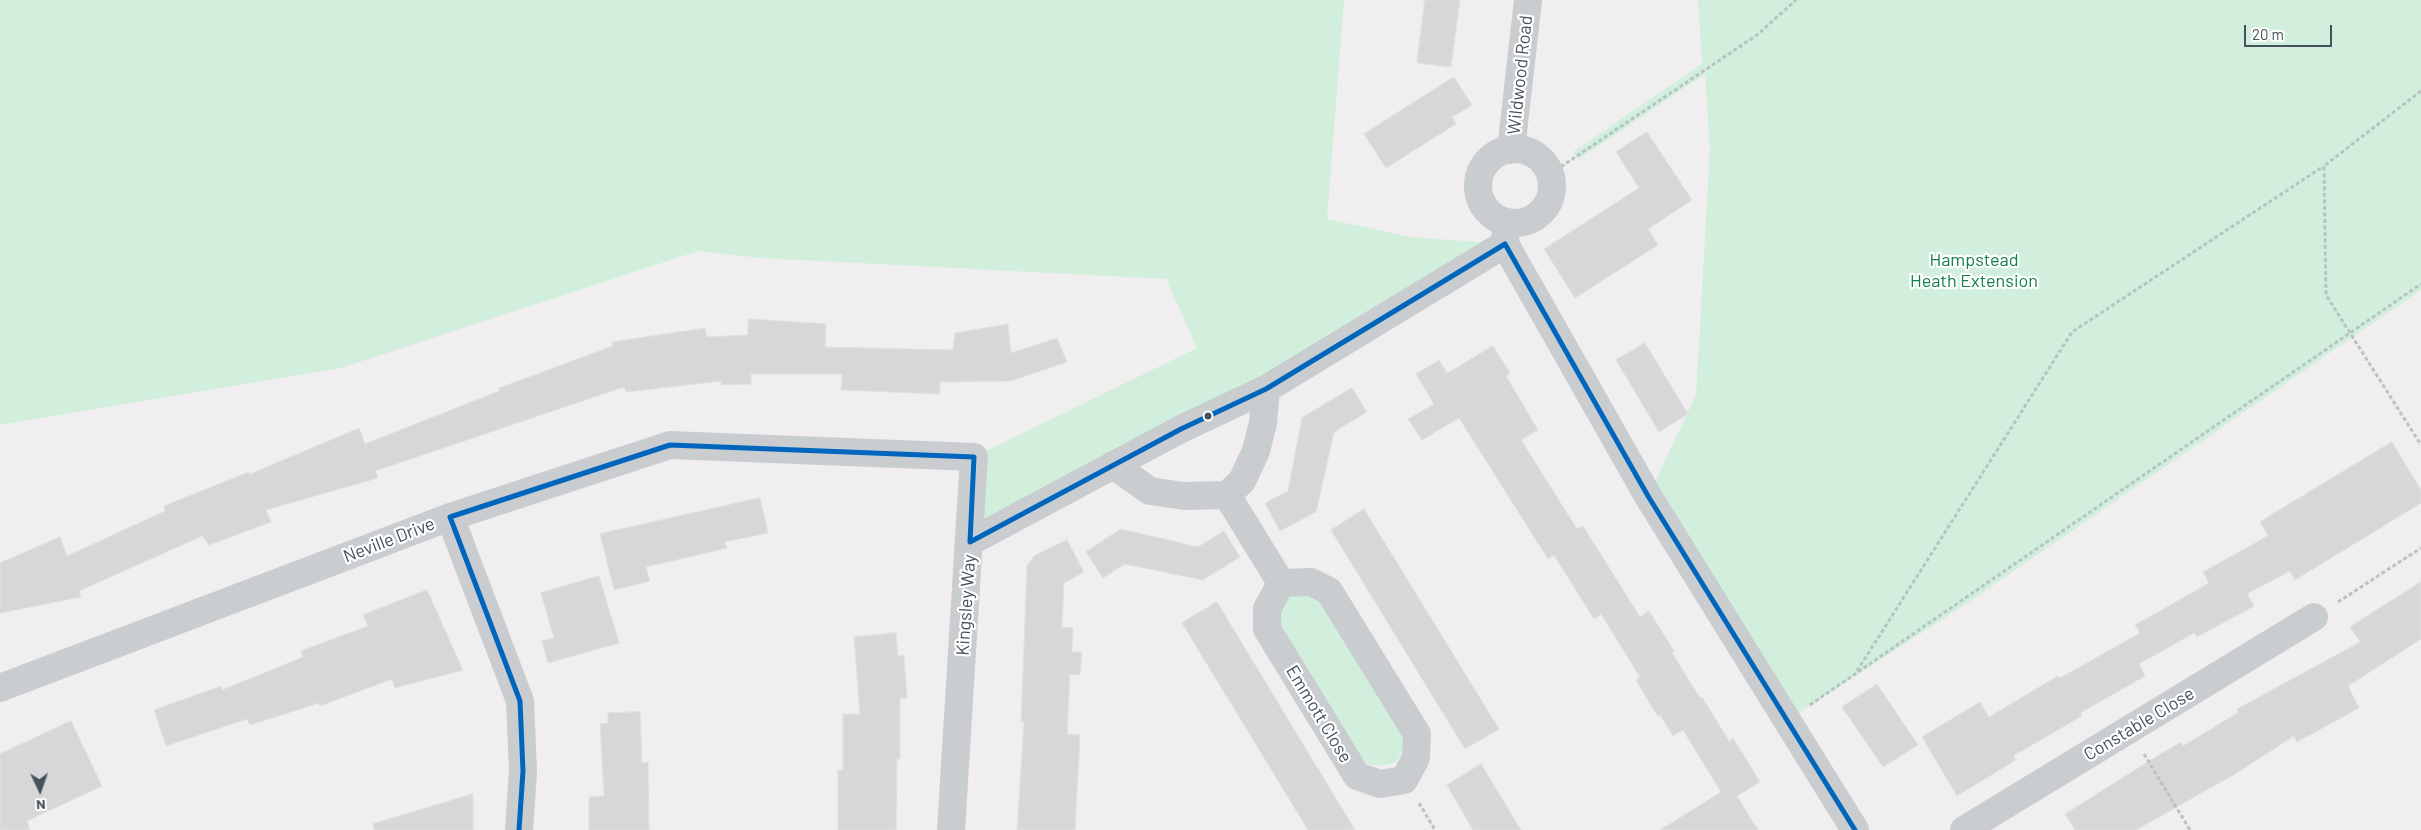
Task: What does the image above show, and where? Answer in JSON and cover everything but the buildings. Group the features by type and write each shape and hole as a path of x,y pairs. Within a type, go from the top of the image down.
{"street":[{"name":"Wildwood Road","path":"1511,150 1528,0"},
{"path":"1505,233 1538,215 1548,204 1552,189 1550,174 1544,163 1535,155 1524,150 1511,150 1497,154 1485,164 1479,178 1478,193 1484,207 1495,218 1505,233 1648,496 1855,830"},
{"name":"Kingsley Way","path":"951,830 970,542 1181,429 1266,389 1505,233"},
{"path":"1113,465 1150,491 1184,496 1227,495 1242,481 1256,451 1263,423 1266,389"},
{"name":"Neville Drive","path":"0,688 450,517 670,445 974,457 970,542"},
{"path":"1227,495 1281,583"},
{"path":"450,517 520,701 523,771 519,830"},
{"name":"Emmott Close","path":"1311,582 1328,591 1339,608 1417,734 1416,758 1404,780 1380,784 1357,776 1267,629 1267,609 1281,583 1311,582"},
{"name":"Constable Close","path":"1964,830 2314,617"}],"path":[{"path":"1550,174 1757,35 1796,0"},
{"path":"1856,673 2072,332 2324,166 2421,91"},
{"path":"2324,166 2326,295 2351,331 2421,445"},
{"path":"1788,720 2421,284"},
{"path":"2314,617 2421,548"},
{"path":"2129,730 2190,830"}],"green space":[{"path":"0,0 1344,0 1327,219 1411,237 1505,244 970,542 974,457 1197,348 1166,279 761,258 698,251 341,368 0,425"},
{"name":"Hampstead Heath Extension","path":"1698,0 2421,0 2421,290 1966,604 1788,720 1648,496 1696,395 1710,148 1705,74 1579,159 1573,152 1702,64"},
{"path":"1316,593 1405,730 1406,744 1396,762 1377,766 1360,759 1284,639 1278,616 1284,598 1293,594"}],"transit line":[{"path":"970,542 1181,429 1266,389 1505,244 1648,496 1855,830"},
{"path":"519,830 523,771 520,701 450,517 670,445 974,457 970,542"}]}
